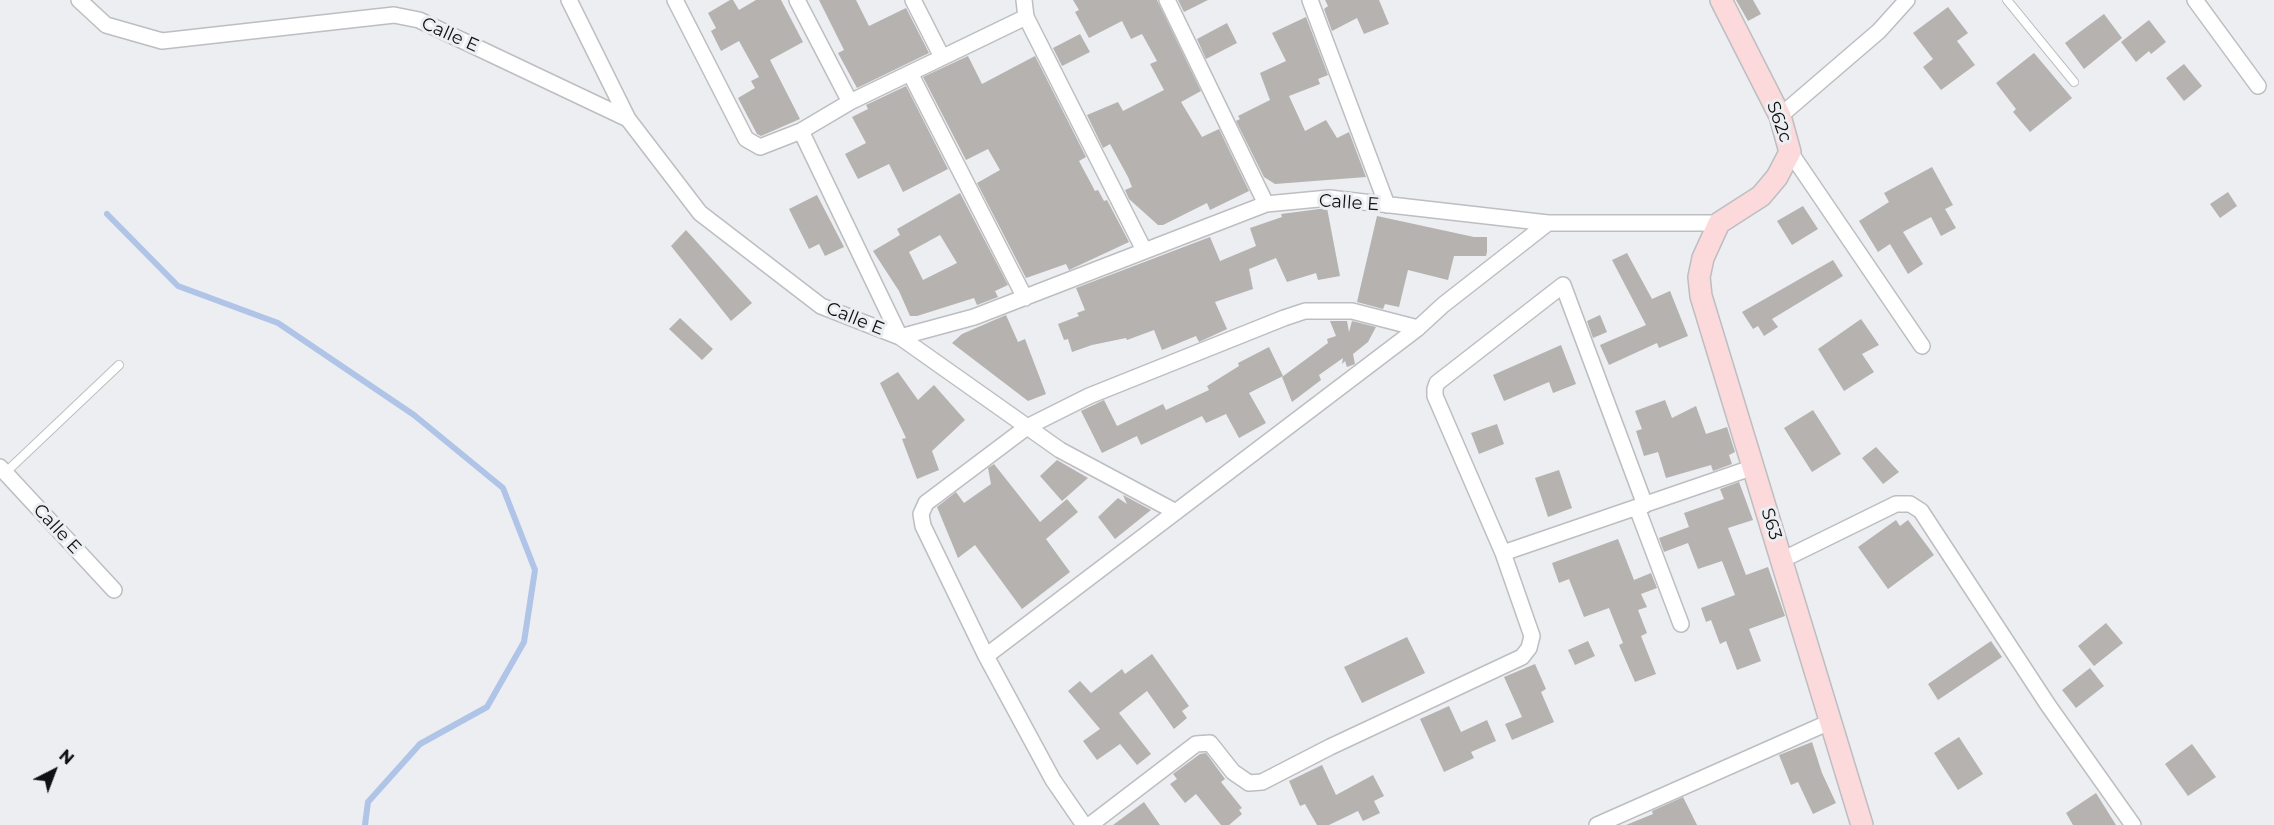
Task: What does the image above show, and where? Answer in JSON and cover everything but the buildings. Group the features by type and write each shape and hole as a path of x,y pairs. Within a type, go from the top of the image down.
{"main road":[{"name":"S62c","path":"1719,223 1761,196 1777,177 1790,152 1780,116 1721,0"},
{"name":"S63","path":"1719,223 1703,258 1699,277 1701,296 1862,825"}],"street":[{"name":"Calle E","path":"79,0 106,25 162,42 394,15 419,20 628,119 700,213 821,306 900,337 974,317 1266,204 1329,198 1548,223 1719,223"},
{"path":"569,0 628,119"},
{"path":"675,0 746,139 760,147 801,131 849,102 1026,17"},
{"path":"797,0 849,102"},
{"path":"913,0 942,57"},
{"path":"1024,0 1026,17 1144,250"},
{"path":"1167,0 1266,204"},
{"path":"1310,0 1387,205"},
{"path":"1780,116 1879,30 1907,0"},
{"path":"2195,0 2258,86"},
{"path":"910,73 1025,298"},
{"path":"801,131 900,337 1060,450 1176,512"},
{"path":"1790,152 1922,346"},
{"path":"986,656 1418,328 1443,305 1548,223"},
{"path":"1090,825 1196,744 1210,743 1233,772 1250,783 1262,783 1330,747 1522,657 1529,648 1532,636 1503,553 1435,396 1435,389 1437,383 1563,285 1681,624"},
{"path":"1084,825 1053,780 986,656 923,526 921,514 926,502 1027,427 1089,396 1305,311 1352,311 1418,328"},
{"path":"1503,553 1754,467"},
{"name":"Calle E","path":"2,470 114,590"},
{"path":"1782,560 1896,504 1910,504 1921,511 2048,705 2133,825"},
{"path":"1597,825 1832,721"}],"lane":[{"path":"2007,0 2074,82"},
{"path":"2,470 119,365"}],"waterway":[{"path":"107,214 178,286 278,323 414,415 503,488 535,570 524,642 487,707 420,744 368,802 365,825"}]}
